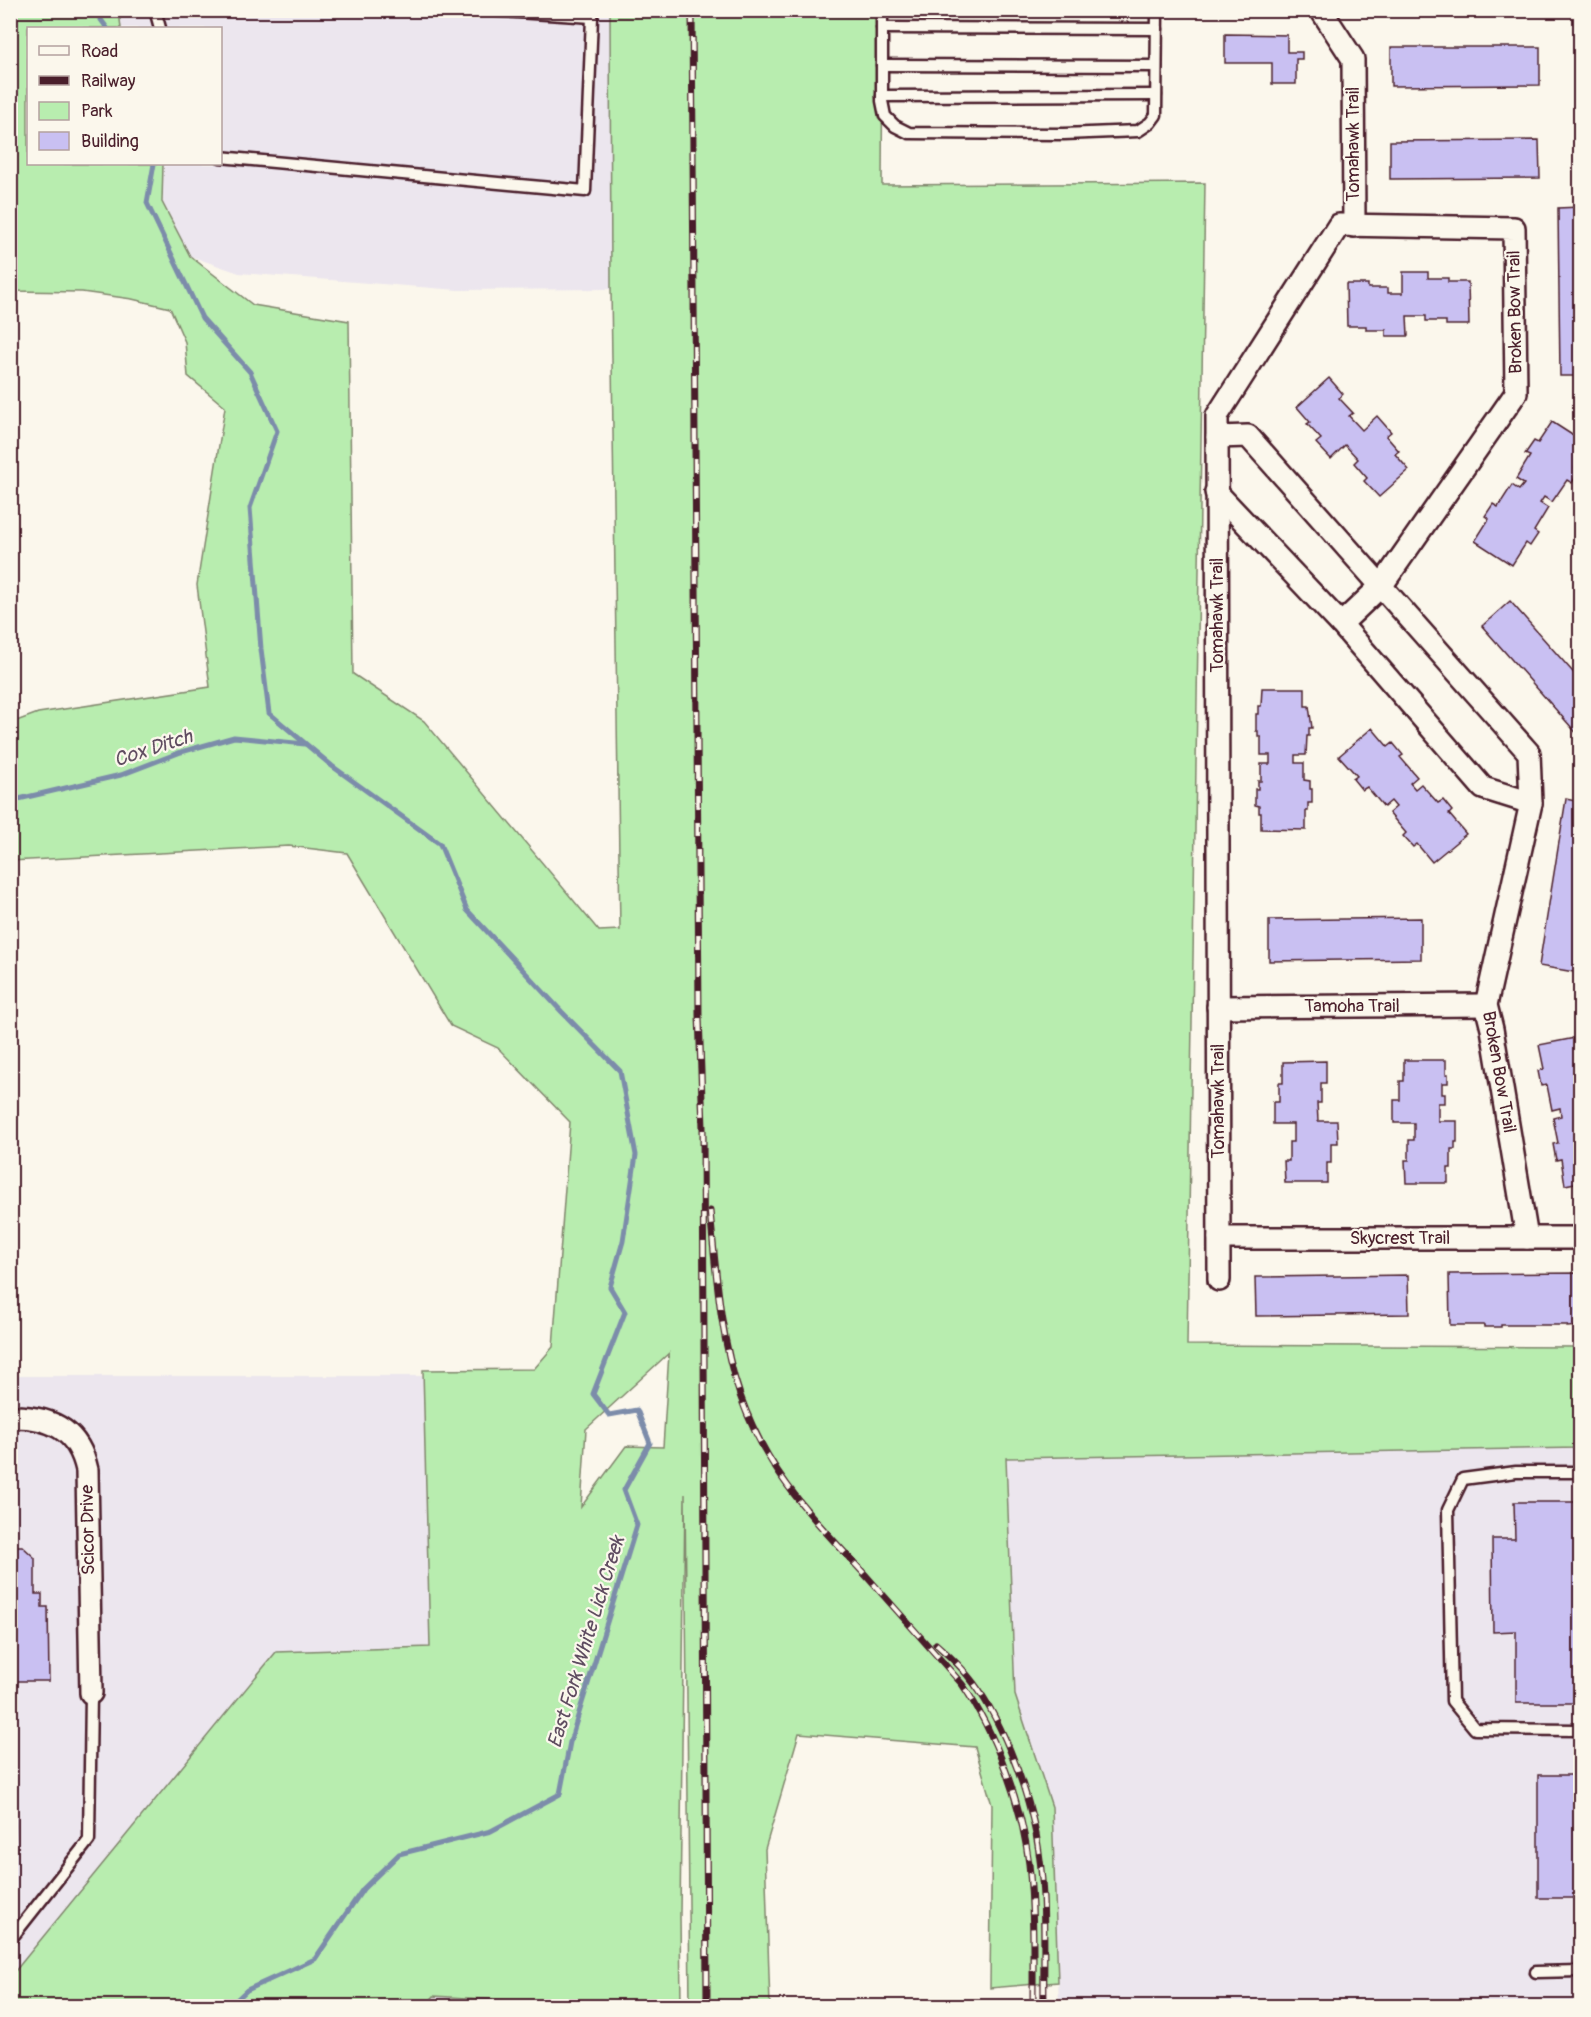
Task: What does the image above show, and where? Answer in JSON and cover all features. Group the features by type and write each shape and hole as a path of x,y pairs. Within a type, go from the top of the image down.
{"street":[{"name":"Tomahawk Trail","path":"1219,1280 1217,416 1339,225 1354,226 1353,59 1321,10"},
{"name":"Broken Bow Trail","path":"1341,624 1382,585 1516,393 1514,228 1354,226"},
{"name":"Broken Bow Trail","path":"1217,437 1248,436 1529,753 1531,802 1486,1005 1527,1238"},
{"path":"1216,492 1341,624 1483,788 1531,802"},
{"name":"Tamoha Trail","path":"1218,1007 1486,1005"},
{"name":"Skycrest Trail","path":"1219,1238 1581,1238"},
{"name":"Scicor Drive","path":"10,1417 38,1418 58,1426 77,1444 85,1461 91,1694"}],"lane":[{"path":"155,10 160,27"},
{"path":"222,157 585,191 591,14 487,10"},
{"path":"882,10 882,96 885,117 895,126 909,133 1064,134 1138,131 1150,123 1156,115 1157,10"},
{"path":"882,28 1157,29"},
{"path":"882,65 1156,66"},
{"path":"882,96 1156,95"},
{"path":"1581,1472 1516,1472 1464,1479 1448,1510 1452,1701 1475,1729 1581,1730"},
{"path":"10,1940 89,1840 91,1694"},
{"path":"1536,1972 1581,1971"}],"shaded area":[{"path":"115,11 610,11 611,289 458,290 239,273 190,256 163,203 163,165 222,165 222,27 121,27"},
{"path":"11,1376 423,1376 430,1647 276,1652 11,1976"},
{"path":"1580,1448 1580,2006 1059,2006 1052,1807 1015,1695 1006,1458"},
{"path":"434,1996 554,2003 554,2006 425,2006"}],"green space":[{"path":"11,11 119,11 121,27 27,27 27,165 163,165 162,202 190,256 253,305 349,321 353,674 424,721 599,931 620,930 611,289 610,11 883,11 882,185 1205,183 1187,1345 1580,1347 1580,1448 1006,1458 1015,1695 1052,1807 1058,1982 990,1988 992,1805 975,1747 799,1733 765,1849 770,2006 690,2006 685,1494 681,2006 554,2006 553,2003 434,1996 425,2006 11,2006 11,1976 276,1652 430,1647 423,1370 534,1369 553,1347 570,1122 498,1048 451,1026 347,853 289,846 11,861 11,723 38,713 210,687 197,585 225,407 188,376 185,342 170,308 132,299 82,292 11,291","holes":["669,1353 663,1447 626,1446 581,1507 586,1429"]}],"building":[{"path":"1225,34 1287,35 1287,52 1302,52 1302,59 1296,59 1296,84 1272,84 1272,63 1225,63"},
{"path":"1391,47 1540,47 1540,85 1391,86"},
{"path":"1539,140 1540,178 1390,179 1390,141"},
{"path":"1580,207 1580,376 1560,376 1558,208"},
{"path":"1403,272 1428,272 1428,278 1448,278 1448,282 1468,282 1469,325 1446,325 1446,321 1426,321 1426,316 1407,316 1408,336 1386,336 1386,330 1366,330 1366,326 1347,326 1346,284 1368,284 1368,288 1388,288 1388,293 1403,293"},
{"path":"1329,378 1343,394 1339,398 1353,413 1349,416 1362,430 1377,416 1391,432 1386,436 1399,451 1395,454 1409,470 1379,497 1364,481 1367,478 1354,463 1358,459 1345,445 1331,459 1316,443 1321,439 1307,424 1310,422 1297,407"},
{"path":"1552,422 1580,440 1580,459 1575,468 1579,470 1572,483 1567,480 1552,502 1544,497 1540,503 1548,508 1534,531 1538,534 1530,546 1526,543 1512,565 1475,541 1489,519 1485,516 1493,504 1498,507 1512,485 1519,490 1524,484 1516,479 1530,456 1525,454 1534,441 1538,443"},
{"path":"1510,601 1580,680 1580,737 1482,626"},
{"path":"1262,688 1305,688 1305,706 1309,706 1312,728 1309,728 1309,736 1307,736 1306,755 1295,755 1295,763 1304,763 1304,780 1310,781 1310,789 1312,789 1312,803 1308,803 1308,811 1306,811 1306,830 1261,829 1261,813 1259,813 1259,806 1255,805 1255,789 1258,789 1258,781 1261,781 1261,764 1270,764 1270,755 1261,755 1261,737 1258,737 1258,731 1256,731 1256,714 1258,714 1258,706 1261,706"},
{"path":"1372,728 1388,747 1393,743 1403,755 1400,757 1417,777 1410,783 1415,789 1421,784 1438,803 1443,800 1452,811 1449,814 1466,834 1432,862 1417,844 1413,847 1403,836 1406,833 1389,813 1396,807 1391,801 1384,807 1367,787 1362,790 1353,779 1357,776 1339,756"},
{"path":"1566,799 1580,802 1580,973 1539,966"},
{"path":"1421,918 1421,959 1269,961 1269,920"},
{"path":"1580,1037 1580,1182 1565,1185 1561,1159 1556,1160 1553,1144 1558,1143 1553,1118 1561,1116 1560,1108 1552,1110 1547,1085 1541,1086 1538,1071 1544,1069 1539,1045"},
{"path":"1404,1060 1446,1060 1448,1083 1442,1083 1445,1103 1438,1103 1438,1121 1457,1121 1457,1142 1455,1142 1455,1149 1451,1149 1448,1183 1406,1183 1405,1160 1409,1160 1409,1140 1414,1140 1414,1123 1394,1123 1394,1100 1400,1100 1400,1081 1404,1081"},
{"path":"1326,1061 1326,1083 1321,1083 1321,1103 1317,1103 1318,1121 1337,1121 1338,1143 1331,1143 1331,1163 1327,1163 1327,1183 1285,1183 1284,1161 1289,1161 1289,1142 1293,1142 1293,1124 1273,1124 1273,1102 1279,1102 1279,1083 1283,1083 1283,1062"},
{"path":"1580,1273 1580,1326 1450,1325 1449,1274"},
{"path":"1408,1275 1409,1314 1256,1316 1255,1277"},
{"path":"1514,1502 1580,1502 1580,1703 1516,1703 1516,1631 1493,1632 1492,1539 1515,1539"},
{"path":"10,1546 22,1546 35,1558 35,1594 42,1594 42,1607 48,1607 49,1681 14,1681 14,1851 10,1851"},
{"path":"1538,1775 1580,1775 1580,1898 1538,1898"}],"waterway":[{"name":"East Fork White Lick Creek","path":"94,10 106,27"},
{"name":"East Fork White Lick Creek","path":"154,165 147,203 202,318 250,372 277,431 250,508 261,649 269,713 332,766 440,844 467,910 620,1071 636,1155 623,1241 610,1287 625,1312 593,1394 609,1415 637,1410 650,1443 624,1490 637,1525 570,1742 560,1794 491,1831 399,1854 363,1889 315,1959 247,1990 230,2006"},
{"name":"Cox Ditch","path":"10,801 121,775 181,752 234,737 305,744"}],"railway":[{"path":"692,10 699,1015 703,1128 707,2006"},
{"path":"710,1211 723,1328 728,1351 740,1395 764,1449 778,1472 811,1515 962,1684 986,1724 1006,1770 1026,1841 1029,1864 1033,2006"},
{"path":"936,1644 964,1672 991,1710 1019,1772 1026,1794 1036,1834 1042,1877 1044,2006"}]}
